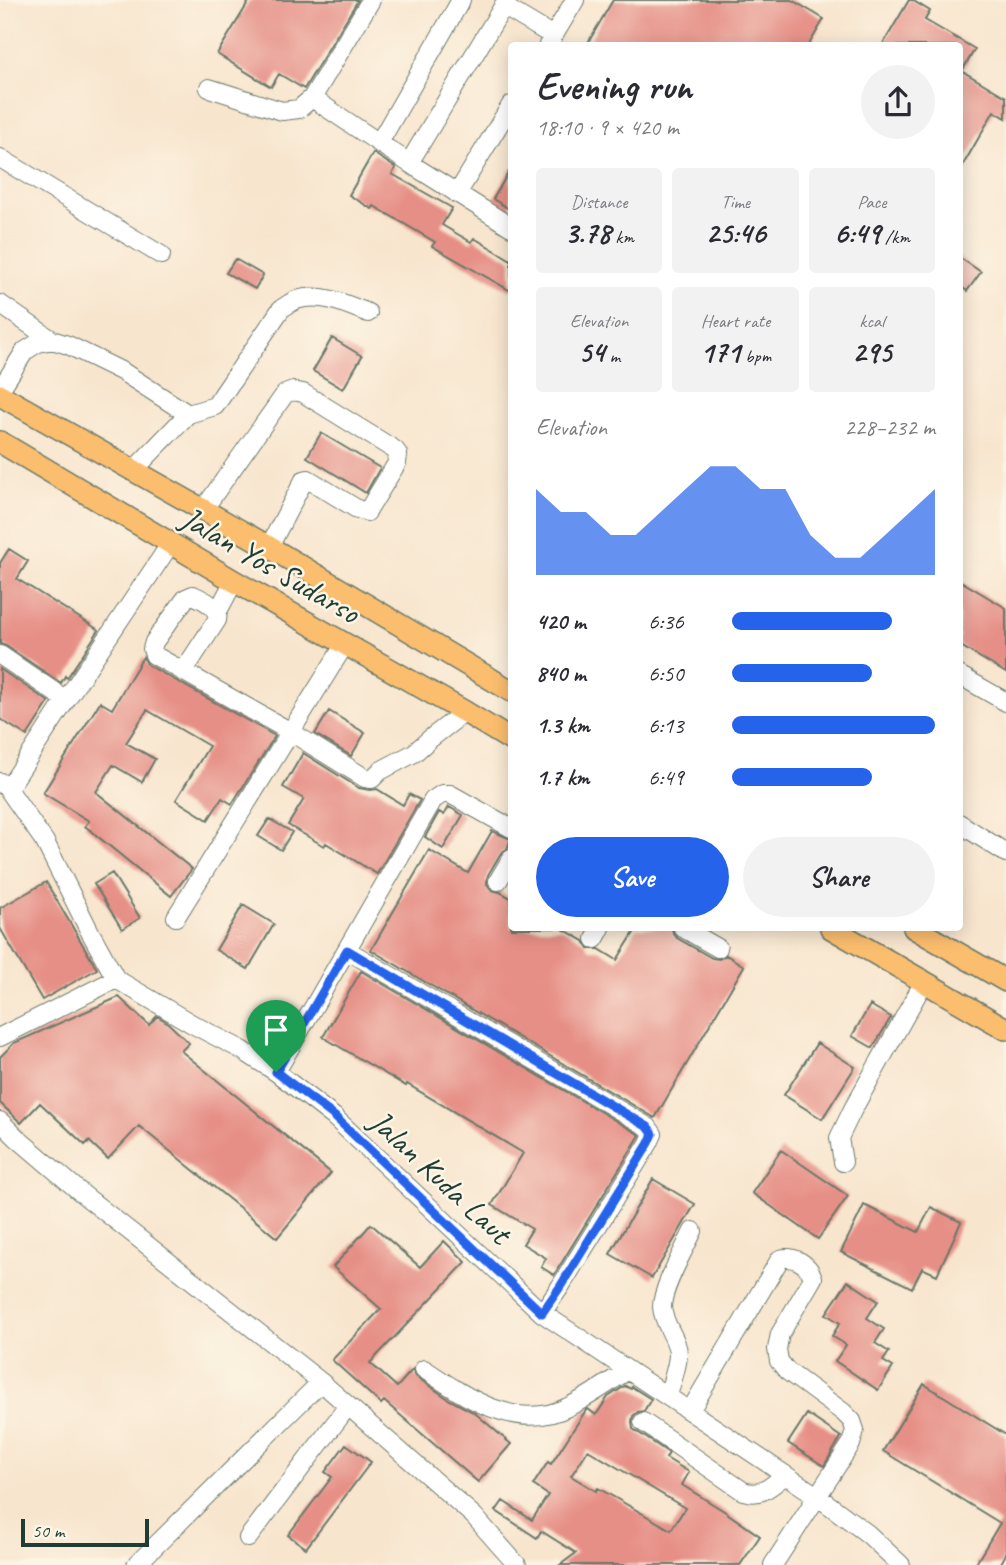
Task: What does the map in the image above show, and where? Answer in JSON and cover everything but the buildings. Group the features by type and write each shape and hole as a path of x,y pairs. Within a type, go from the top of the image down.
{"main road":[{"name":"Jalan Yos Sudarso","path":"0,393 269,547 508,689"},
{"name":"Jalan Yos Sudarso","path":"0,442 234,581 508,738"},
{"path":"836,931 1006,1029"},
{"path":"919,931 1006,981"}],"lane":[{"path":"209,88 282,111 299,109 312,97 371,0"},
{"path":"379,143 461,0"},
{"path":"409,163 505,3 550,41 575,0"},
{"path":"312,97 409,163 508,224"},
{"path":"457,194 508,110"},
{"path":"0,158 161,255"},
{"path":"134,470 188,414 215,406 281,309 296,300 319,297 368,313"},
{"path":"0,304 52,340 123,372 188,414"},
{"path":"0,393 25,351 38,343 52,340"},
{"path":"203,510 285,394 293,391 303,393 396,450 397,464 367,512 357,509 308,479 304,480 269,547"},
{"path":"0,1037 116,979 45,842 4,786 171,542"},
{"path":"183,673 217,620 218,611 234,581"},
{"path":"218,611 195,596 186,598 155,642 152,649 154,654 365,778 372,779 380,771 414,753 466,712"},
{"path":"176,917 345,644"},
{"path":"0,655 66,699"},
{"path":"963,677 1006,702"},
{"path":"276,1072 433,800 442,794 450,794 508,826"},
{"path":"963,826 1006,853"},
{"path":"498,881 508,864"},
{"path":"687,931 718,948"},
{"path":"347,950 648,1127 653,1134 629,1177 542,1313"},
{"name":"Jalan Kuda Laut","path":"116,979 276,1072 334,1116 542,1313 817,1496 868,1534 901,1565"},
{"path":"843,1161 839,1138 924,982"},
{"path":"0,1121 85,1196 321,1382 474,1516 517,1565"},
{"path":"667,1396 678,1353 665,1324 663,1296 693,1231"},
{"path":"690,1411 780,1259 787,1257 811,1270 813,1278 780,1334 777,1349 779,1360 787,1371 843,1412 855,1430 852,1444 773,1565"},
{"path":"424,1369 460,1394 497,1412 521,1415 544,1415 566,1408 628,1370"},
{"path":"136,1565 321,1382"},
{"path":"248,1538 348,1406"},
{"path":"643,1422 751,1494 762,1492 785,1475"}],"route":[{"path":"347,950 648,1127 653,1134 542,1313 334,1116 276,1072 347,950"}]}
